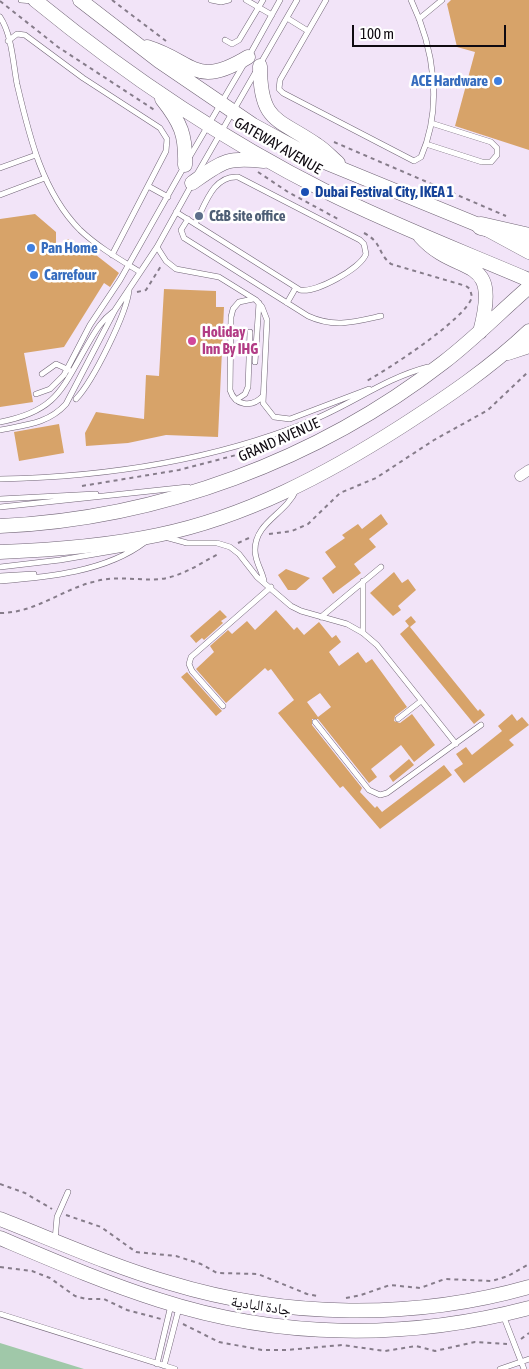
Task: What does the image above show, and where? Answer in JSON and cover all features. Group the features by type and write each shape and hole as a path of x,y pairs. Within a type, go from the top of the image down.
{"highway":[{"path":"481,226 529,237"}],"street":[{"name":"GATEWAY AVENUE","path":"36,0 76,33 154,88 209,125 270,162 339,198 529,280"},
{"name":"GATEWAY AVENUE","path":"80,0 136,44 215,100 298,150 481,226 529,252"},
{"path":"136,44 164,52 188,68 201,72 222,71 248,57"},
{"path":"260,66 261,96 273,118 319,146 346,171"},
{"path":"154,88 176,116 182,129 185,142 185,165"},
{"path":"209,125 209,110 215,100"},
{"path":"192,183 226,161 242,159 270,162"},
{"path":"416,232 431,247 468,267 482,280 487,298 479,333"},
{"name":"GRAND AVENUE","path":"0,526 100,515 140,507 218,484 292,454 365,416 444,363 529,287"},
{"path":"0,552 68,548 155,536 230,514 339,465 444,399 505,354 529,330"},
{"path":"505,354 529,346"},
{"name":"جادة البادية","path":"0,1218 169,1283 231,1298 294,1308 358,1310 422,1307 487,1297 529,1287"},
{"name":"جادة البادية","path":"0,1238 110,1283 175,1305 253,1323 350,1331 424,1328 503,1315 529,1308"},
{"path":"503,1315 508,1302 529,1296"}],"lane":[{"path":"21,0 36,0"},
{"path":"210,0 221,2 229,0"},
{"path":"246,0 272,15"},
{"path":"225,40 232,44 239,40 263,0"},
{"path":"215,100 248,57 280,0"},
{"path":"0,422 42,408 57,396 90,325 128,265 209,125 233,112 297,0"},
{"path":"326,0 278,86 283,93 411,161 421,157 426,144 433,102 432,71 426,36 411,0"},
{"path":"420,19 442,0"},
{"path":"0,18 6,29 36,155 57,202 71,220 112,255 140,272"},
{"path":"287,18 308,31"},
{"path":"8,41 17,34 25,35 83,78 163,131 167,138 168,147 112,255"},
{"path":"426,144 482,162 491,162 497,155 497,148 491,142 431,123"},
{"path":"0,430 37,423 50,418 70,398 115,310 156,247 192,183 209,125"},
{"path":"0,168 36,155"},
{"path":"176,212 295,288 304,291 314,290 343,274 363,260 366,250 364,244 238,177 228,177 215,185 195,224"},
{"path":"0,195 46,178"},
{"path":"148,186 168,196"},
{"path":"188,219 181,230 184,238 308,316 327,323 347,324 381,316"},
{"path":"156,247 166,261 179,271 219,277 257,302 265,311 267,320 263,403 270,414 285,420 392,380 444,363"},
{"path":"76,399 87,385 125,310 130,288"},
{"path":"287,304 295,288"},
{"path":"257,302 243,300 236,305 231,313 230,390 236,400 251,404 263,396"},
{"path":"255,362 257,302"},
{"path":"36,394 55,385 70,370 98,326 115,310"},
{"path":"236,400 245,394 248,387 250,332"},
{"path":"42,374 51,365 56,364 70,370"},
{"path":"0,479 114,471 215,451 306,423 392,380"},
{"path":"0,507 218,484"},
{"path":"264,581 256,557 258,536 266,524 290,502 298,485"},
{"path":"0,499 161,490"},
{"path":"0,581 62,573 106,562 140,546 155,536 187,543 223,545 239,554 255,575 296,609 347,624 363,633 377,645 456,744"},
{"path":"0,567 60,560 140,546"},
{"path":"321,617 381,567"},
{"path":"0,576 62,573"},
{"path":"363,581 363,633"},
{"path":"223,706 192,671 189,664 191,657 271,588"},
{"path":"398,719 421,701"},
{"path":"315,722 369,790 380,795 482,725"},
{"path":"55,1240 55,1226 68,1192"},
{"path":"158,1364 175,1305"},
{"path":"164,1366 175,1305"},
{"path":"0,1314 175,1369"},
{"path":"503,1315 524,1369"},
{"path":"500,1369 529,1359"}],"path":[{"path":"112,0 168,42"},
{"path":"0,1 58,47 156,111"},
{"path":"334,142 512,219"},
{"path":"255,171 288,192 338,219"},
{"path":"357,386 398,362 434,336 468,305 472,297 470,289 466,286 390,264 383,256 375,239 363,232"},
{"path":"130,288 137,292 146,290 166,261"},
{"path":"0,1184 25,1193 59,1212 101,1227 136,1252 176,1256 201,1264 218,1273 258,1274 307,1294 321,1297"},
{"path":"341,1298 360,1296 390,1285 420,1288 444,1279 492,1280 508,1276 529,1264"}],"green space":[{"path":"0,1343 84,1369 0,1369"}],"building":[{"name":"ACE Hardware","path":"451,0 529,0 529,150 455,126 475,52 457,47 447,4"},
{"path":"35,214 56,232 56,252 68,239 82,254 87,248 119,273 110,287 104,283 64,347 24,353 33,402 0,407 0,219"},
{"name":"Holiday Inn By IHG","path":"164,289 216,291 216,307 224,307 218,437 166,435 128,443 86,446 85,433 96,412 144,419 146,375 159,376"},
{"path":"59,424 64,453 19,461 14,432"},
{"path":"381,514 388,524 369,539 376,547 354,564 361,573 333,594 322,578 336,567 325,552 345,538 342,535 358,524 362,529"},
{"path":"286,569 310,578 296,590 288,590 278,575"},
{"path":"394,572 402,583 408,579 416,590 398,606 401,610 393,616 370,593"},
{"path":"220,610 227,617 221,621 223,623 204,640 202,638 196,643 190,636"},
{"path":"276,610 294,630 297,627 304,635 319,622 332,638 336,635 341,642 329,652 339,666 358,652 366,663 372,659 407,707 395,716 394,721 400,723 412,714 435,745 414,762 401,745 371,769 377,777 369,783 318,719 312,719 312,725 362,788 360,792 375,808 377,806 382,812 444,765 452,775 380,829 343,786 340,788 278,713 294,700 271,669 268,671 265,668 226,703 196,669 214,652 210,646 228,630 232,634 247,621 255,630","holes":["320,693 331,707 318,717 307,702"]},
{"path":"411,616 416,622 410,627 478,711 480,709 485,715 474,724 400,634 409,626 405,621"},
{"path":"187,672 222,711 216,716 181,677"},
{"path":"512,714 517,721 522,717 529,725 509,740 514,745 464,783 454,770 463,764 456,754 466,747 472,755 502,731 498,726"},
{"path":"409,759 414,765 393,782 389,776"}],"place":[{"name":"ACE Hardware","path":"498,81"},
{"name":"Dubai Festival City, IKEA 1","path":"305,192"},
{"name":"C&B site office","path":"199,216"},
{"name":"Pan Home","path":"31,248"},
{"name":"Carrefour","path":"34,275"},
{"name":"Holiday Inn By IHG","path":"192,341"}]}
